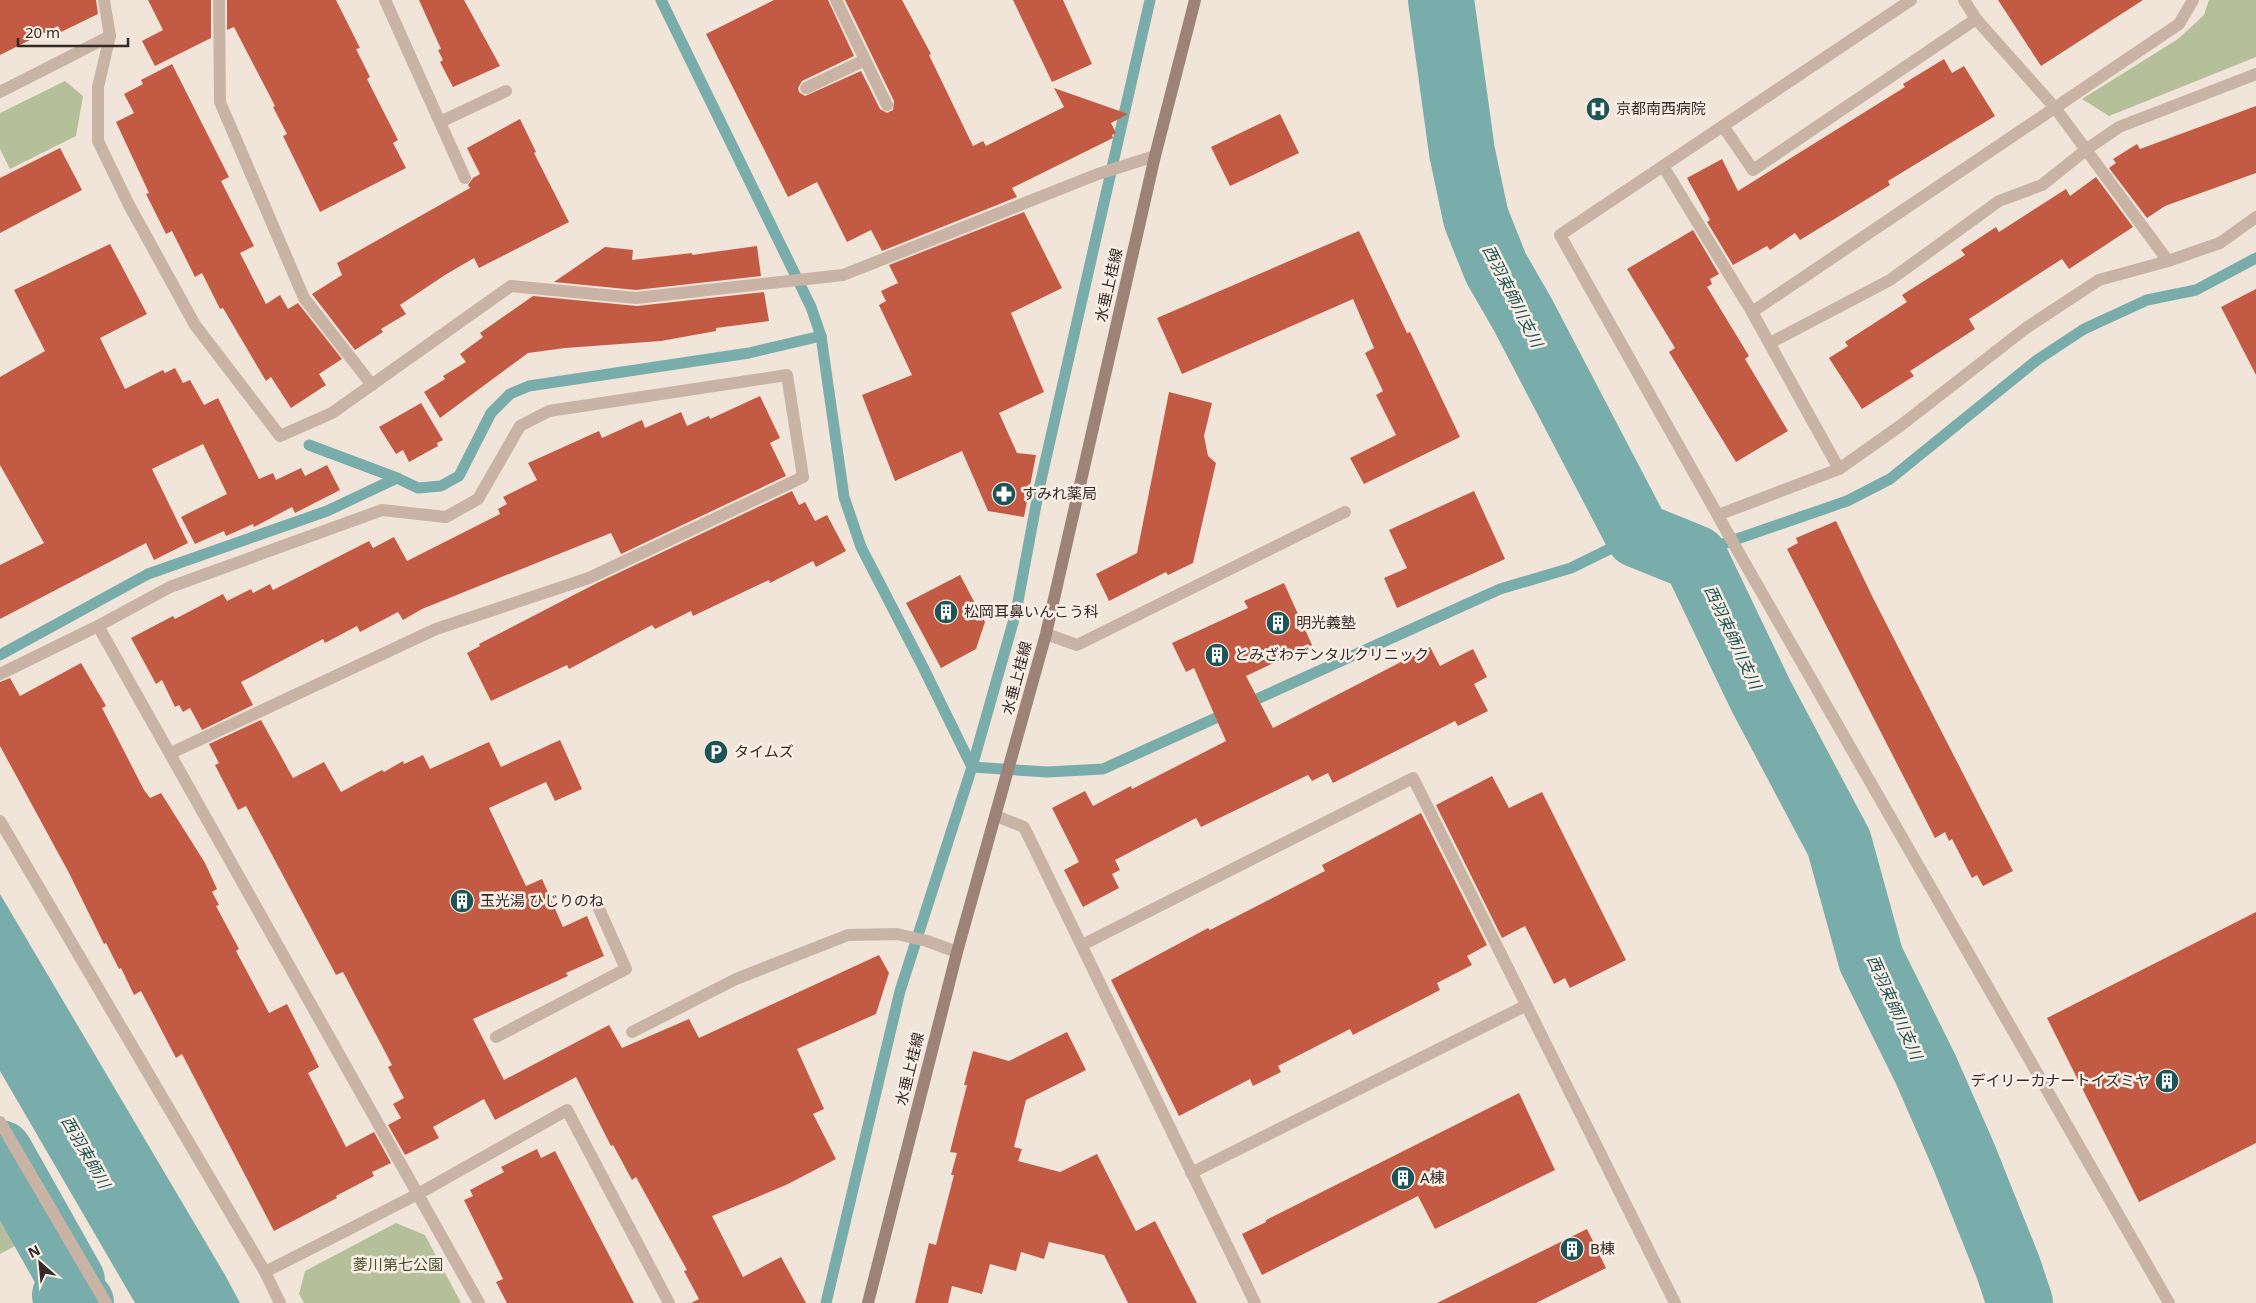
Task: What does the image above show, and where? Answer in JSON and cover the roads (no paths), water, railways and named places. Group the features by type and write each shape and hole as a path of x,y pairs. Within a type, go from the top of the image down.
{"main road":[{"name":"水垂上桂線","path":"868,1303 957,952 1046,634 1155,156 1195,0"}],"street":[{"path":"104,0 110,36 98,87 98,141 128,205 195,325 280,436 332,412 511,286 636,298 779,284 843,275 1098,174 1155,156"},
{"path":"219,0 220,102 304,298 372,385"},
{"path":"385,0 465,178"},
{"path":"836,0 887,105"},
{"path":"1911,0 1560,235 1738,553 2169,1303"},
{"path":"1964,0 1976,19 2056,109 2168,261"},
{"path":"1752,312 2056,109 2179,24 2194,0"},
{"path":"1723,126 1753,170 1976,19"},
{"path":"0,92 110,36"},
{"path":"806,88 865,60"},
{"path":"1770,343 1890,280 1999,201 2042,186 2087,149 2119,127 2256,74"},
{"path":"440,122 506,91"},
{"path":"1663,166 1752,312 1839,468"},
{"path":"1721,520 1839,468 1900,426 2026,328 2099,280 2168,261 2220,243 2256,217"},
{"path":"0,674 98,626 170,587 382,510 446,517 478,499 520,426 549,411 787,376 802,477 589,578 436,629 171,753"},
{"path":"1046,634 1077,645 1345,512"},
{"path":"98,626 479,1303"},
{"path":"1082,945 1413,778 1674,1303"},
{"path":"996,816 1024,827 1256,1303"},
{"path":"0,821 265,1272 280,1303"},
{"path":"496,1037 626,969 596,902"},
{"path":"632,1032 736,979 848,935 897,934 927,941 957,952"},
{"path":"1191,1173 1525,1006"},
{"path":"265,1272 418,1194 567,1110 669,1303"},
{"path":"0,1122 106,1303"}],"water":[{"name":"西羽束師川","path":"0,894 240,1303 135,1303 0,1071"}],"waterway":[{"path":"661,0 811,307 821,336 844,497 861,547 972,767 900,991 826,1303"},
{"path":"1150,0 1039,489 1016,612 972,767 1047,772 1103,769 1229,712"},
{"name":"西羽束師川支川","path":"1441,0 1462,152 1476,218 1496,268 1523,315 1638,535 1695,558 1761,696 1839,843 1871,959 1926,1070 1964,1157 2008,1267 2020,1303"},
{"path":"1695,558 1711,548 1847,501 1890,479 2037,360 2084,329 2147,300 2196,290 2256,258"},
{"path":"0,655 148,574 327,511 397,478 418,488 441,486 459,476 491,413 510,394 529,386 749,353 821,336"},
{"path":"309,445 397,478"},
{"path":"1246,704 1500,589 1571,568 1638,535"},
{"path":"0,1153 72,1281 65,1295 81,1303"}],"place":[{"name":"京都南西病院","path":"1598,109"},
{"name":"すみれ薬局","path":"1004,494"},
{"name":"松岡耳鼻いんこう科","path":"946,612"},
{"name":"明光義塾","path":"1278,623"},
{"name":"とみざわデンタルクリニック","path":"1217,655"},
{"name":"タイムズ","path":"716,752"},
{"name":"玉光湯 ひじりのね","path":"462,901"},
{"name":"デイリーカナートイズミヤ","path":"2167,1081"},
{"name":"A棟","path":"1403,1178"},
{"name":"B棟","path":"1572,1249"}],"park label":[{"name":"菱川第七公園","path":"398,1265"}]}
